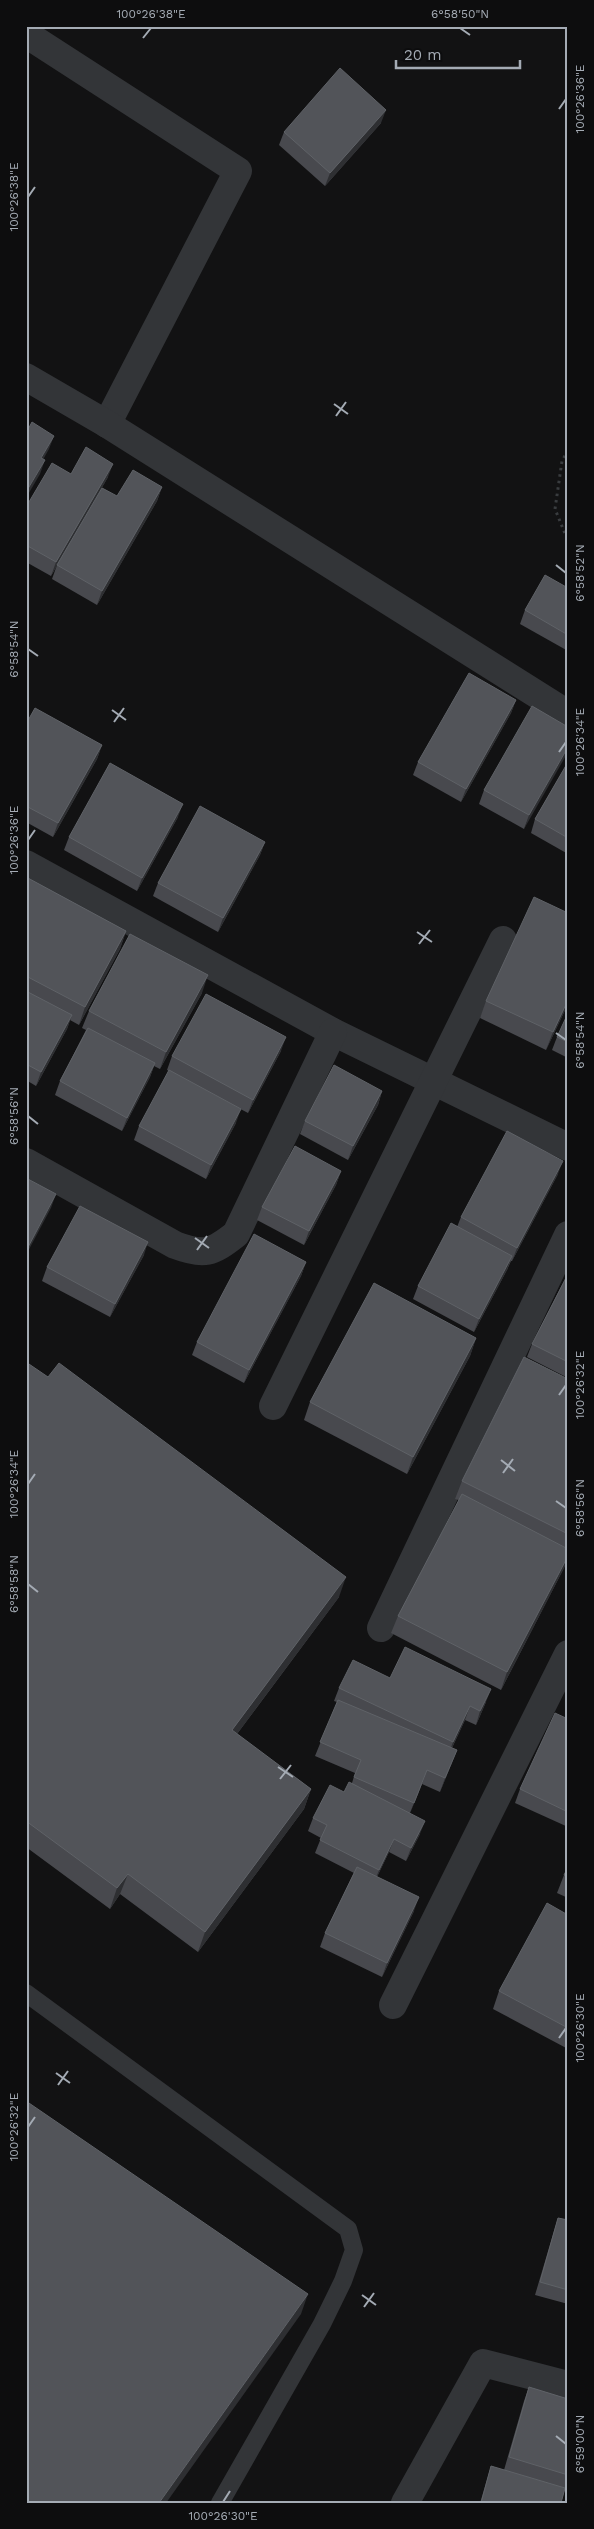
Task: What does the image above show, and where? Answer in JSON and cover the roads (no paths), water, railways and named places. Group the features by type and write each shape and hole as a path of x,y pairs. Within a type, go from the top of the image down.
{"street":[{"path":"26,34 238,171 107,424"},
{"path":"26,377 107,424 568,714"},
{"path":"26,864 334,1032 568,1146"},
{"path":"273,1406 503,940"},
{"path":"26,1162 175,1246 196,1253 219,1247 236,1234 334,1032"},
{"path":"381,1628 568,1235"},
{"path":"393,2005 568,1654"},
{"path":"405,2503 483,2363 568,2385"}],"lane":[{"path":"26,1993 348,2229 354,2250 343,2281 322,2324 220,2503"}]}
